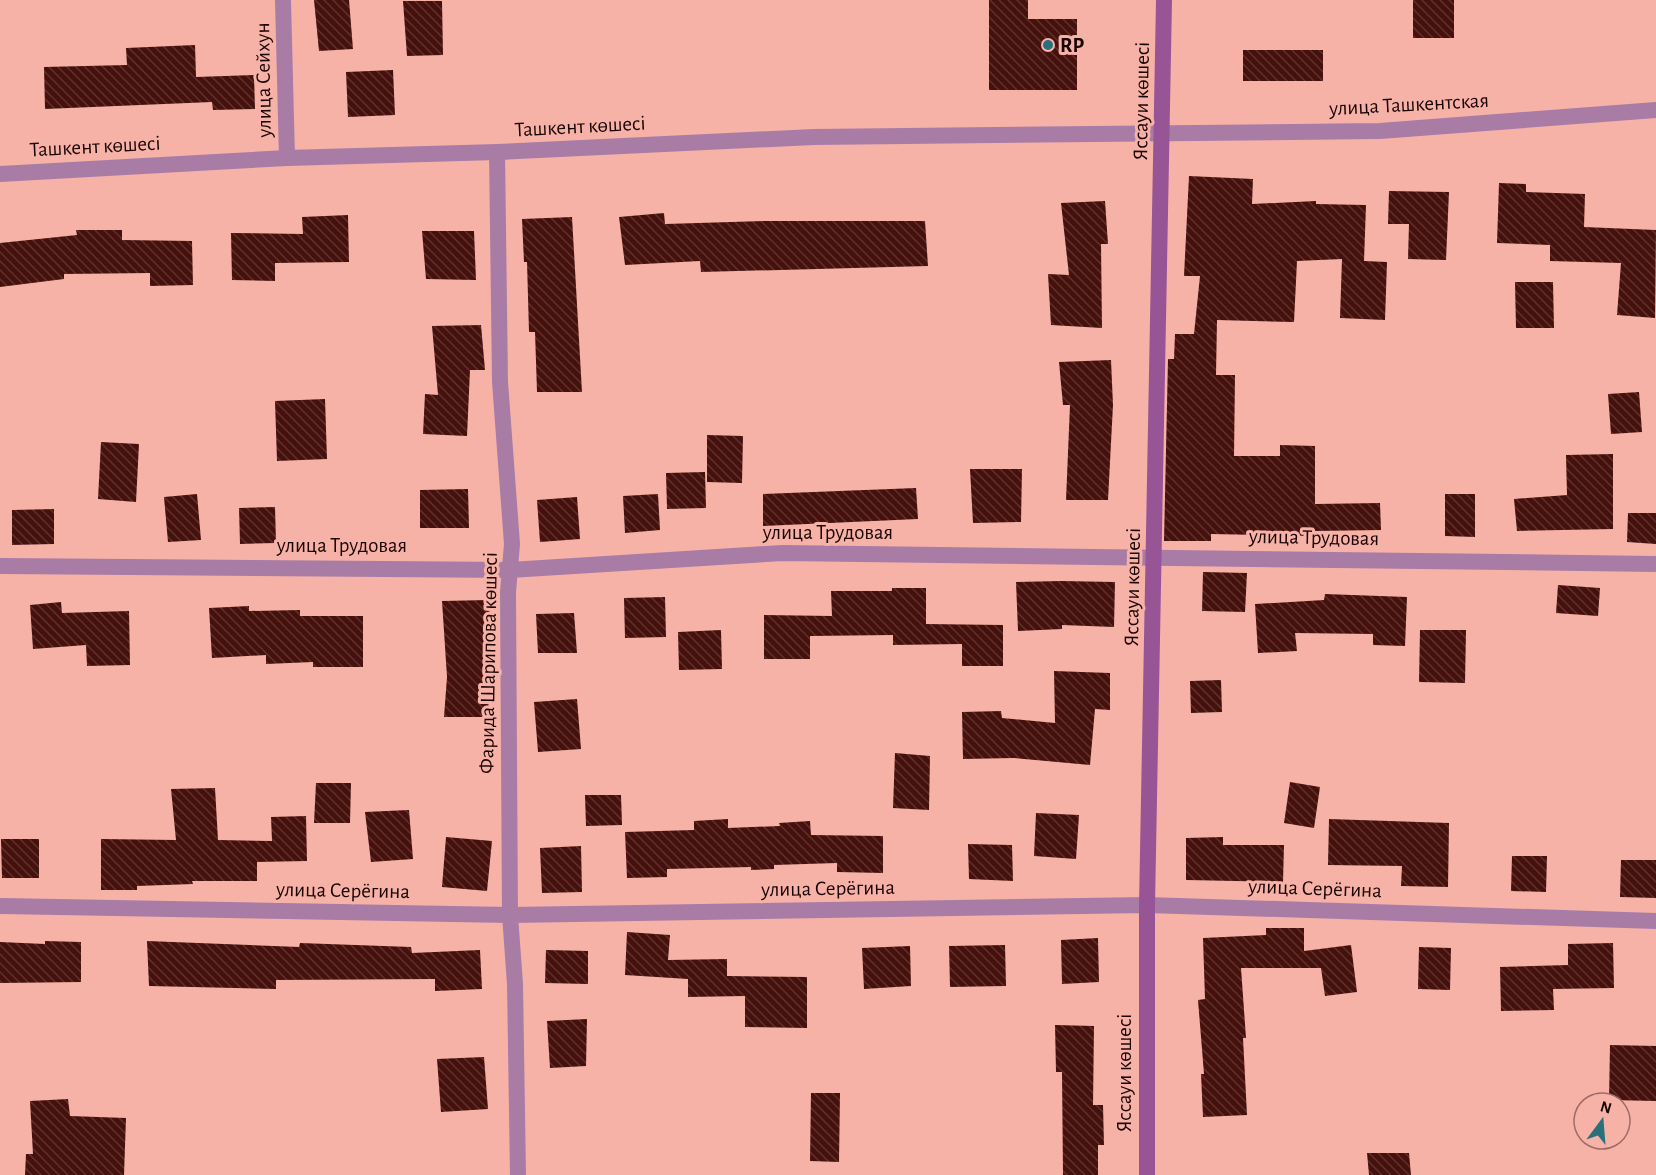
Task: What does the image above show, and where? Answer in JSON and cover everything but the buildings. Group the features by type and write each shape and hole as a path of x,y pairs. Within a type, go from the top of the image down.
{"main road":[{"name":"Яссауи көшесі","path":"1147,1175 1147,905 1164,0"}],"street":[{"name":"улица Сейхун","path":"283,0 287,158"},
{"name":"улица Ташкентская","path":"1163,132 1380,131 1656,110"},
{"name":"Ташкент көшесі","path":"0,174 287,158 497,152 814,137 1163,132"},
{"name":"Фарида Шарипова көшесі","path":"497,152 501,382 512,544 510,570 510,915 514,984 518,1175"},
{"name":"улица Трудовая","path":"0,566 510,570 782,553 1656,564"},
{"name":"улица Серёгина","path":"0,906 510,915 1147,905 1656,921"}],"place":[{"name":"RP","path":"1048,45"}]}
